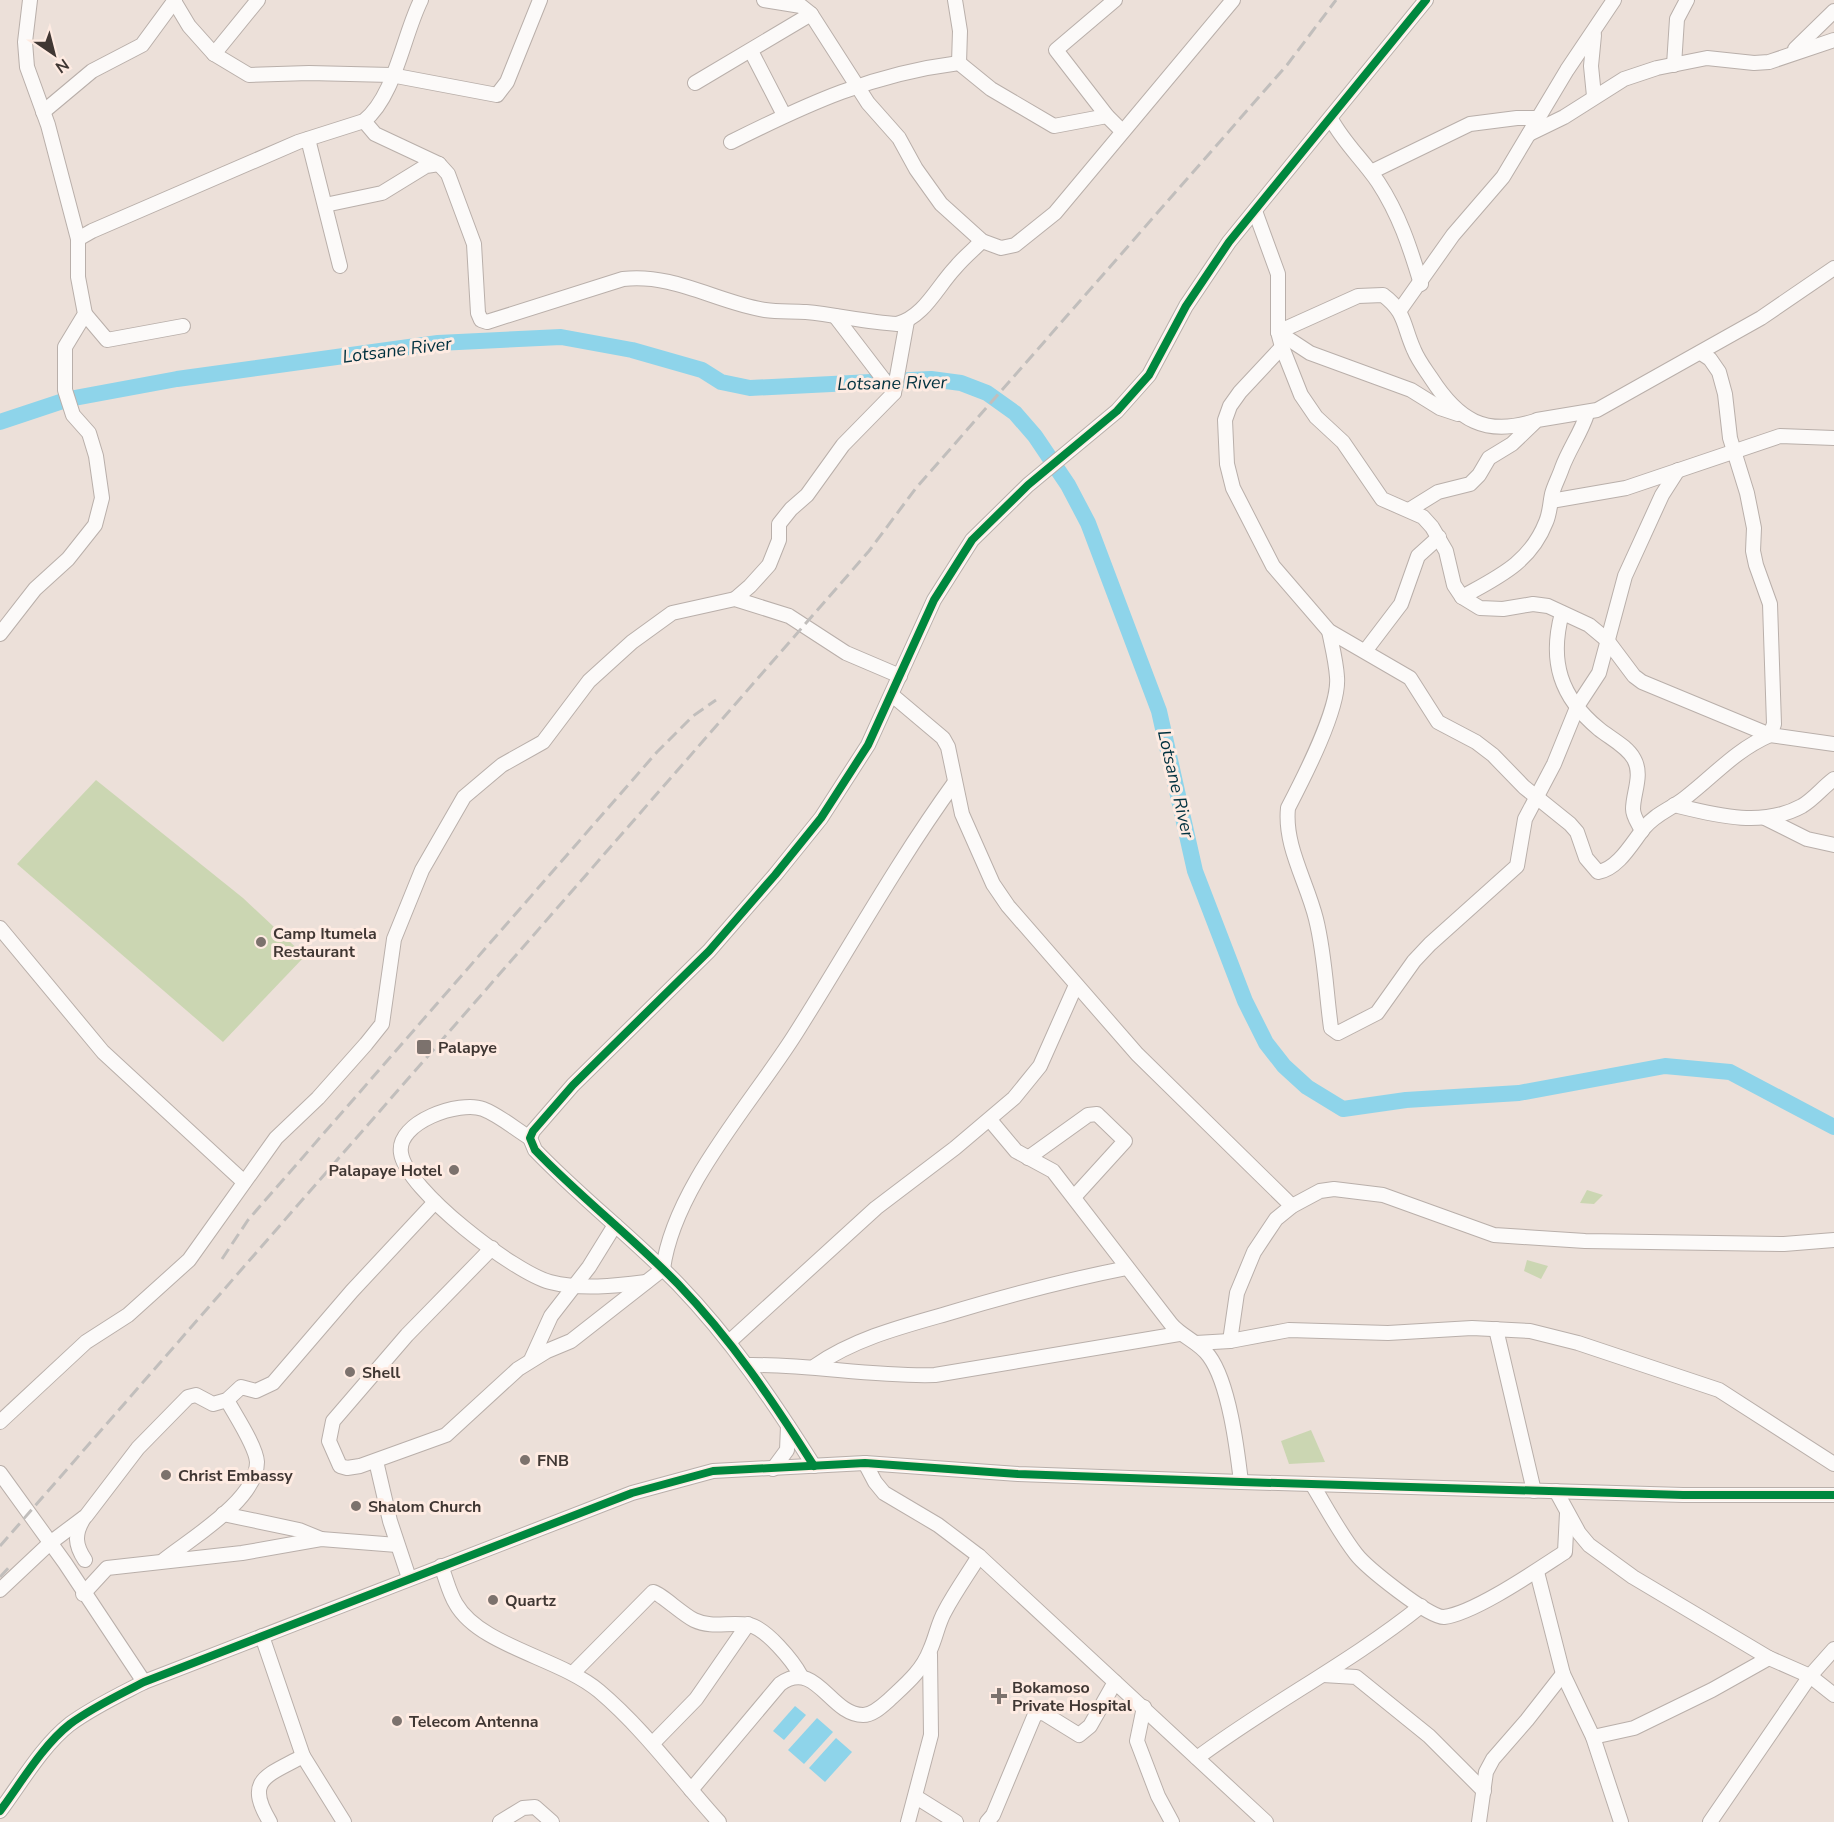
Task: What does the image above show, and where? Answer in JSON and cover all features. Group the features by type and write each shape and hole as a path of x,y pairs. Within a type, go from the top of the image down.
{"street":[{"path":"30,0 25,42 27,67 44,112 78,239 78,277 85,314 107,340 183,326"},
{"path":"44,112 92,71 142,45 175,0 189,26 214,54 249,75 309,73 392,75 497,95 507,82 540,0"},
{"path":"214,54 258,0"},
{"path":"78,239 308,139 364,121 377,106 392,75 421,0"},
{"path":"764,0 801,6 811,14 868,103 899,138 916,169 941,204 982,241 1001,248 1015,245 1055,213 1233,0"},
{"path":"955,0 960,31 959,63"},
{"path":"1115,0 1056,50 1107,116 1122,131"},
{"path":"530,1138 551,1107 709,951 775,875 820,818 858,760 892,695 934,600 954,565 995,515 1117,411 1149,375 1186,306 1209,270 1426,0"},
{"path":"1400,310 1421,284 1453,235 1503,177 1567,70 1614,0"},
{"path":"1674,65 1677,19 1687,0"},
{"path":"1786,56 1801,45 1834,11"},
{"path":"695,83 811,14"},
{"path":"1594,33 1591,58 1594,96"},
{"path":"1527,135 1564,117 1624,79 1707,58 1754,63 1786,56 1834,40"},
{"path":"751,51 784,116"},
{"path":"731,142 784,116 857,85 959,63"},
{"path":"959,63 991,89 1054,126 1107,116"},
{"path":"1371,172 1470,124 1517,118 1538,118"},
{"path":"1331,119 1344,141 1371,172 1405,230 1421,284"},
{"path":"364,121 375,134 439,165 448,174 474,244 477,264 476,302 481,320 495,320 623,279 641,277 676,282 727,301 766,310 835,316 875,323 907,321 923,307 955,268 982,241"},
{"path":"1320,133 1334,141 1344,141"},
{"path":"308,139 340,266"},
{"path":"325,204 382,193 426,166 439,165"},
{"path":"1255,211 1278,274 1278,332 1306,406 1343,442 1382,499 1423,518 1439,537 1446,551 1454,585 1462,597 1480,608 1503,609 1533,604 1548,606 1589,625 1607,640 1634,676 1642,682 1770,735 1834,744"},
{"path":"1278,332 1310,353 1411,390 1440,408 1491,428 1515,427 1537,420 1587,414 1761,318 1834,268"},
{"path":"1278,332 1358,296 1383,295 1400,310 1414,351 1446,399 1462,416"},
{"path":"0,634 35,589 68,559 95,525 102,498 96,456 89,433 73,415 65,390 65,347 85,314"},
{"path":"835,316 894,393"},
{"path":"0,1422 86,1342 128,1315 189,1260 276,1138 339,1076 382,1024 394,939 422,870 464,797 502,765 543,742 589,681 632,642 672,613 735,599 769,564 779,540 779,525 790,509 807,495 843,445 894,393 907,321"},
{"path":"1282,347 1230,406 1225,420 1227,464 1233,488 1244,514 1273,566 1286,585 1329,630 1410,678 1442,725 1482,747 1577,832 1586,858 1598,872 1605,871 1615,863 1654,817 1699,787 1744,747 1770,735"},
{"path":"1701,353 1710,359 1719,372 1733,450 1747,493 1754,528 1753,551 1756,565 1771,612 1774,715 1770,735"},
{"path":"1462,597 1504,575 1517,565 1541,531 1565,461 1581,433 1587,414"},
{"path":"1409,510 1438,492 1470,484 1479,475 1489,458 1512,444 1537,420"},
{"path":"1551,501 1626,488 1780,436 1834,438"},
{"path":"1329,630 1338,679 1335,693 1321,738 1288,808 1287,816 1288,835 1316,919 1326,970 1331,1028 1338,1033 1377,1013 1430,944 1517,866 1525,819 1535,796 1554,764 1578,705 1599,673 1625,576 1662,495 1678,470"},
{"path":"1366,650 1401,604 1419,556 1439,537"},
{"path":"735,599 789,616 846,653 900,676"},
{"path":"1562,613 1556,634 1556,663 1568,693 1596,727 1634,758 1638,769 1633,809 1642,831"},
{"path":"892,695 943,738 948,747 962,814 993,884 1008,906 1137,1054 1292,1206"},
{"path":"1674,805 1719,816 1765,818 1803,806 1834,778"},
{"path":"492,1248 407,1335 333,1421 329,1441 340,1466 348,1468 376,1461 446,1435 518,1369 531,1360 571,1341 663,1269 667,1243 676,1218 710,1159 772,1071 921,828 955,782"},
{"path":"1765,818 1798,835 1834,845"},
{"path":"0,928 103,1052 244,1182"},
{"path":"729,1342 876,1208 990,1120 1014,1098 1040,1066 1076,985"},
{"path":"646,1282 573,1286 549,1282 492,1248 435,1202 413,1179 400,1151 403,1137 415,1124 433,1116 472,1107 484,1109 530,1138 535,1150 663,1269 729,1342 747,1365 814,1466"},
{"path":"1028,1158 1092,1112 1096,1114 1125,1141 1075,1196"},
{"path":"990,1120 1016,1151 1053,1171 1075,1196 1127,1268 1179,1334 1196,1342 1210,1357 1220,1381 1236,1444 1241,1482"},
{"path":"1230,1341 1242,1276 1254,1252 1276,1219 1292,1206 1320,1191 1334,1189 1383,1195 1494,1235 1585,1241 1784,1244 1834,1240"},
{"path":"85,1560 76,1540 78,1527 138,1448 188,1398 196,1395 213,1404 227,1400 241,1388 255,1391 273,1383 352,1291 435,1202"},
{"path":"531,1360 551,1317 589,1267 615,1224"},
{"path":"815,1366 844,1349 889,1330 1062,1281 1127,1268"},
{"path":"1496,1329 1534,1491"},
{"path":"1196,1342 1230,1341 1289,1330 1388,1333 1496,1329 1530,1331 1578,1343 1638,1365 1711,1386 1834,1464"},
{"path":"747,1365 815,1366 914,1376 935,1375 1179,1334"},
{"path":"164,1560 223,1514 244,1492 257,1463 227,1400"},
{"path":"773,1469 787,1450 788,1426"},
{"path":"376,1461 397,1545 409,1578"},
{"path":"865,1463 884,1493 938,1525 979,1556 1266,1822"},
{"path":"0,1811 48,1746 69,1725 144,1682 632,1493 683,1477 713,1471 865,1463 1018,1474 1241,1482 1534,1491 1834,1495"},
{"path":"0,1473 65,1563 83,1594 144,1682"},
{"path":"1312,1484 1357,1556 1435,1616 1452,1614 1537,1572 1565,1552 1589,1545"},
{"path":"1556,1491 1589,1545 1633,1577 1769,1658 1810,1676 1834,1695"},
{"path":"1565,1552 1567,1512"},
{"path":"223,1514 299,1530 321,1539"},
{"path":"0,1590 50,1543 86,1515"},
{"path":"65,1563 85,1560 107,1568 242,1552 321,1539 397,1545"},
{"path":"573,1673 652,1592 659,1594 678,1611 702,1623 716,1626 748,1624 755,1627 786,1654 801,1676 845,1708 861,1715 872,1713 916,1676 930,1652 943,1613 979,1556"},
{"path":"441,1566 455,1603 465,1617 482,1630 573,1673 600,1692 653,1743 719,1822"},
{"path":"83,1594 107,1568"},
{"path":"1537,1572 1563,1674 1593,1737 1621,1822"},
{"path":"1197,1758 1246,1721 1323,1675 1421,1606"},
{"path":"653,1743 696,1699 748,1624"},
{"path":"262,1636 303,1756 344,1822"},
{"path":"1710,1822 1810,1676 1834,1648"},
{"path":"908,1822 931,1735 930,1652"},
{"path":"1593,1737 1634,1728 1712,1690 1769,1658"},
{"path":"1479,1822 1486,1772 1493,1759 1563,1674"},
{"path":"1323,1675 1356,1677 1429,1736 1484,1791"},
{"path":"691,1790 780,1684 790,1677 801,1676"},
{"path":"987,1822 993,1815 1036,1712 1045,1714 1079,1735 1090,1726 1115,1682"},
{"path":"1144,1707 1137,1741 1158,1796 1172,1822"},
{"path":"270,1822 257,1797 259,1785 272,1773 303,1756"},
{"path":"916,1797 956,1822"},
{"path":"500,1822 523,1808 535,1807 552,1822"}],"green space":[{"path":"96,780 243,898 305,956 223,1042 17,864"},
{"path":"1587,1190 1603,1195 1594,1204 1580,1203"},
{"path":"1527,1260 1548,1266 1541,1279 1524,1271"},
{"path":"1311,1430 1325,1462 1289,1464 1281,1441"}],"water":[{"path":"795,1706 806,1715 784,1740 773,1731"},
{"path":"817,1718 833,1732 804,1764 788,1750"},
{"path":"836,1738 852,1752 825,1782 809,1768"}],"waterway":[{"name":"Lotsane River","path":"0,422 69,399 177,379 438,343 561,337 632,350 702,370 721,382 750,388 931,379 961,383 987,393 1015,413 1035,436 1068,485 1088,523 1159,711 1195,871 1245,1001 1266,1043 1284,1066 1307,1087 1343,1109 1406,1100 1519,1093 1665,1066 1730,1072 1834,1127"}],"railway":[{"path":"0,1546 869,551 916,488 1287,65 1336,0"},
{"path":"222,1259 248,1220 657,752 693,716 716,700"},
{"path":"0,1577 11,1565"}],"cycle path":[{"path":"814,1466 783,1418 716,1326 678,1284 535,1150 530,1138 533,1131 573,1085 709,951 821,818 868,745 934,600 972,540 1028,485 1117,411 1149,375 1186,306 1229,242 1426,0"},
{"path":"0,1811 41,1754 70,1724 144,1682 632,1493 713,1471 865,1463 1018,1474 1241,1482 1683,1495 1834,1495"}],"place":[{"name":"Camp Itumela Restaurant","path":"261,942"},
{"name":"Palapye","path":"424,1047"},
{"name":"Palapaye Hotel","path":"454,1170"},
{"name":"Shell","path":"350,1372"},
{"name":"FNB","path":"525,1460"},
{"name":"Christ Embassy","path":"166,1475"},
{"name":"Shalom Church","path":"356,1506"},
{"name":"Quartz","path":"493,1600"},
{"name":"Bokamoso Private Hospital","path":"999,1696"},
{"name":"Telecom Antenna","path":"397,1721"}]}
